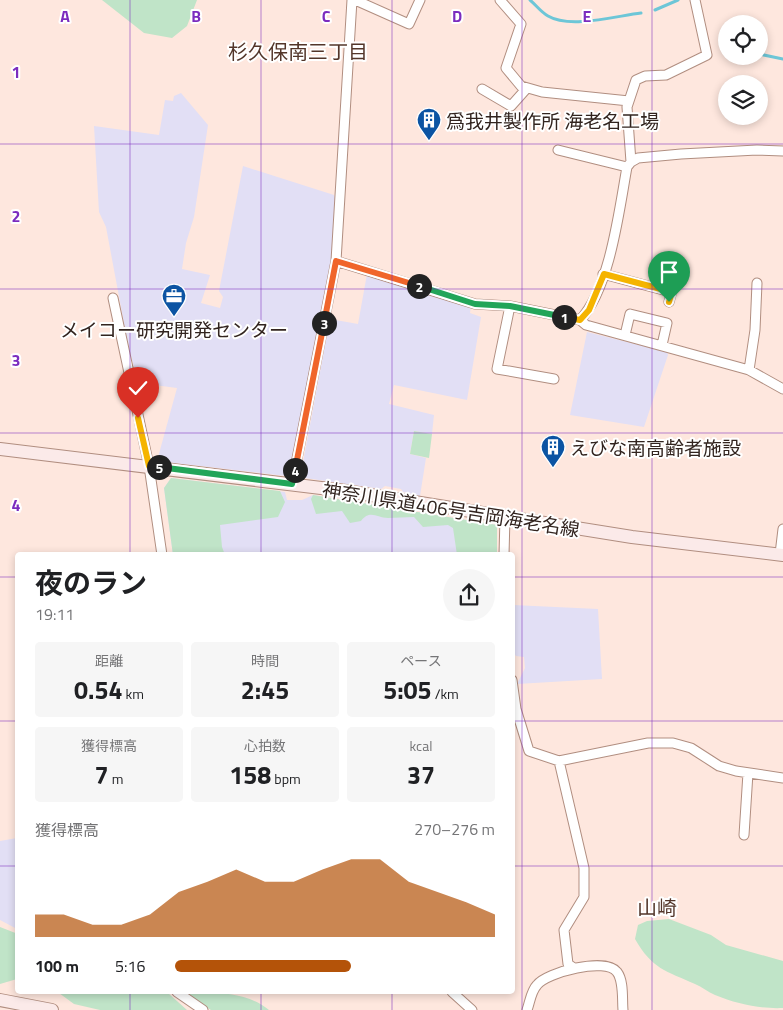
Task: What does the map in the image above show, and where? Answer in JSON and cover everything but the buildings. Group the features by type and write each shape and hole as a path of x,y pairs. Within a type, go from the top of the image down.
{"main road":[{"name":"神奈川県道406号吉岡海老名線","path":"0,449 292,484 632,538 781,555"},
{"path":"0,1000 52,1010"}],"street":[{"path":"292,484 336,261 354,0 409,24 420,0"},
{"path":"500,0 521,24 506,68 521,86 542,92 629,101"},
{"path":"580,320 589,310 604,274 615,235 629,164 629,101 636,80 645,76 666,75 707,55 695,0"},
{"path":"482,89 511,106 527,88"},
{"path":"558,150 629,164 638,158 681,154 757,150 783,151"},
{"path":"336,261 475,304 510,306 580,320 586,325 750,370 783,389"},
{"path":"604,274 672,292"},
{"path":"669,302 675,279"},
{"path":"750,370 755,330 757,283"},
{"path":"113,298 149,466 162,552"},
{"path":"510,306 497,369 554,379"},
{"path":"625,335 630,314 667,323 662,345"},
{"path":"504,552 505,517"},
{"path":"781,555 783,529"},
{"path":"515,712 529,751 559,761 648,743 673,743 691,748 719,766 748,773 783,778"},
{"path":"559,761 584,868 584,897 564,930 568,964 574,968"},
{"path":"744,835 748,773"},
{"path":"527,1010 535,986 543,979 574,968 600,966 611,968 616,971 620,978 624,1010"},
{"path":"179,994 203,1010"},
{"path":"454,994 472,1010"}],"shaded area":[{"path":"181,93 208,125 194,217 186,243 182,269 210,275 201,303 220,308 223,297 219,291 243,166 334,195 336,200 333,261 290,472 286,476 157,461 177,388 139,383 129,350 106,227 99,212 94,126 159,135 165,100 173,101 174,96"},
{"path":"367,274 471,305 470,313 481,317 467,400 394,385 389,404 434,415 432,434 414,431 410,454 426,458 420,496 403,492 401,489 385,486 381,489 305,478 301,473 330,319 358,324"},
{"path":"587,332 667,352 668,355 644,427 570,415"},
{"path":"171,478 285,492 287,500 302,500 313,495 497,525 497,552 173,552 164,488"},
{"path":"515,605 598,609 602,679 517,684 525,668 524,657 516,656"},
{"path":"15,838 15,928 0,920 0,841"}],"green space":[{"path":"102,0 197,0 187,26 172,38 144,33"},
{"path":"414,431 432,434 429,458 410,454"},
{"path":"171,478 280,491 285,502 278,517 220,525 224,552 173,552 164,488"},
{"path":"313,495 497,525 497,552 457,552 453,528 448,525 423,527 414,517 388,518 367,515 361,521 350,523 342,511 316,514 311,499"},
{"path":"669,919 711,935 726,945 783,961 783,1008 757,1007 723,998 660,968 647,957 635,939 638,925 647,921"},
{"path":"0,927 15,933 15,980 0,984"},
{"path":"60,994 169,994 187,1010 100,1010 74,1004"},
{"path":"184,994 228,994 239,996 249,999 269,1010 211,1010"}],"waterway":[{"path":"530,0 543,13 557,20 581,22 641,13"},
{"path":"655,10 678,0"},
{"path":"768,56 783,59"}],"place":[{"name":"爲我井製作所 海老名工場","path":"429,141"},
{"name":"メイコー研究開発センター","path":"174,317"},
{"name":"えびな南高齢者施設","path":"553,468"}],"district":[{"name":"杉久保南三丁目","path":"298,51"},
{"name":"山崎","path":"657,907"}],"route":[{"path":"138,418 149,466 292,484 336,261 475,304 510,306 580,320 589,310 604,274 672,292 669,302"}]}
